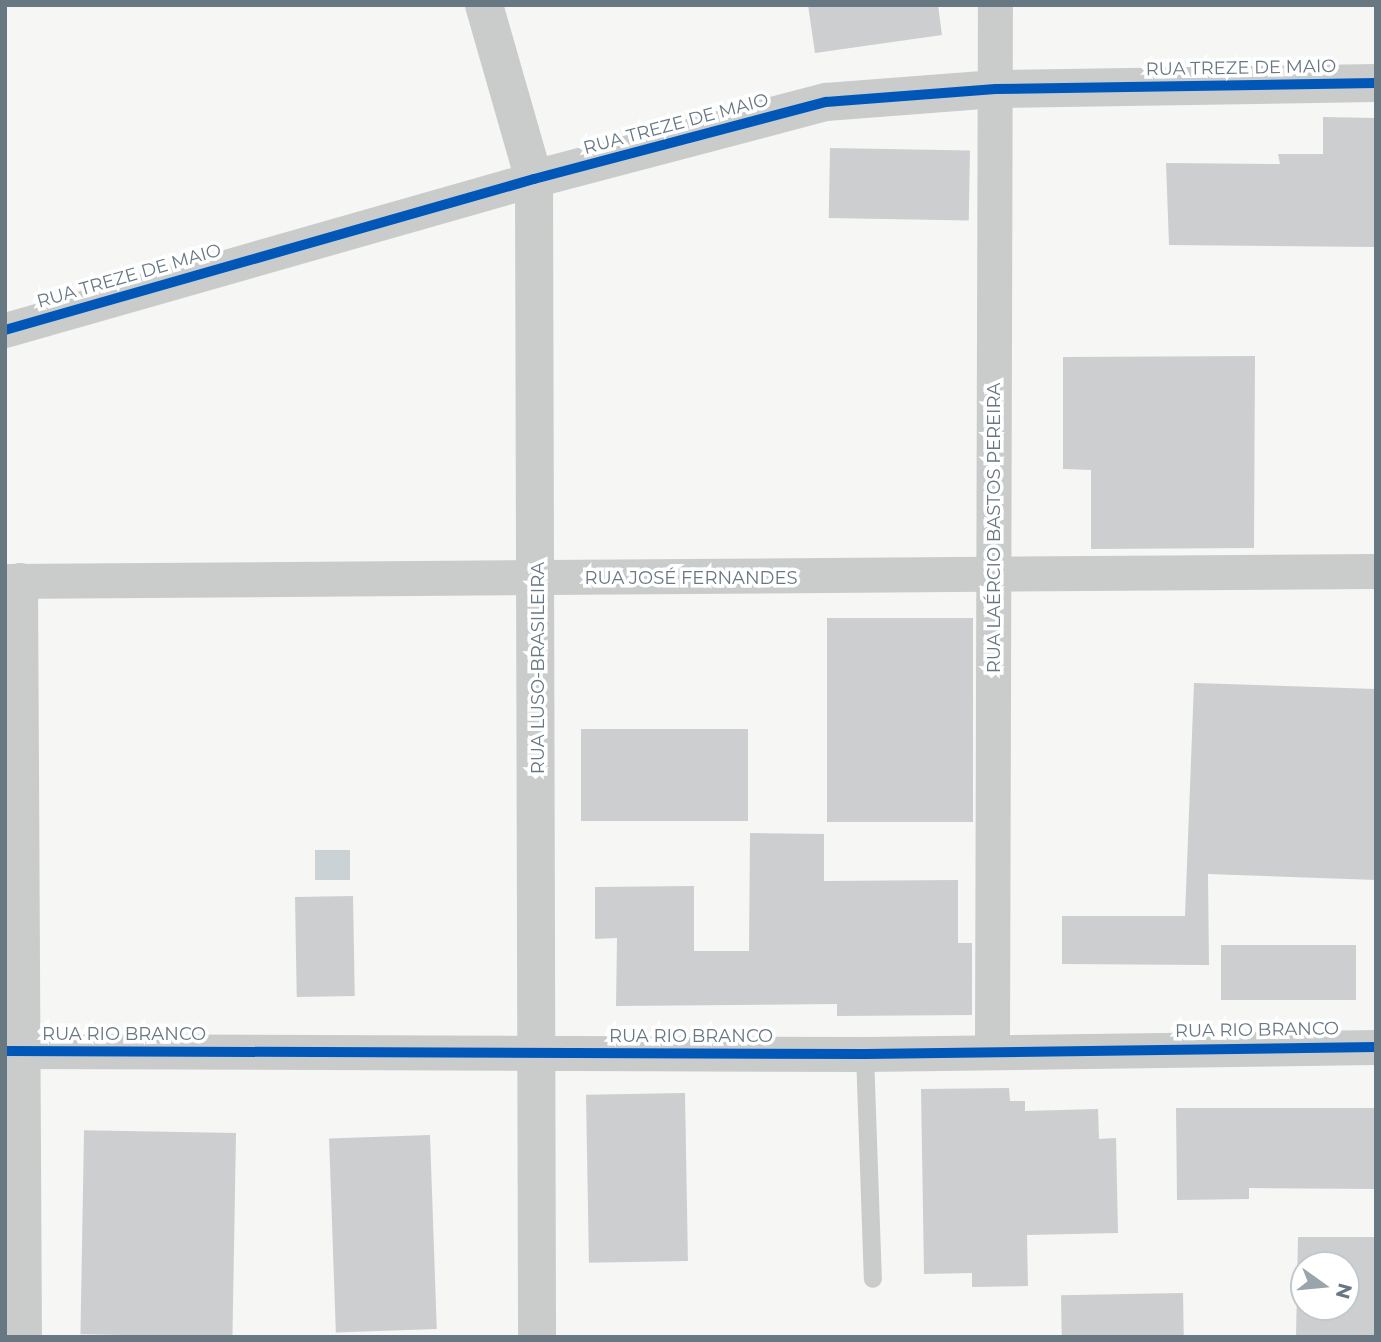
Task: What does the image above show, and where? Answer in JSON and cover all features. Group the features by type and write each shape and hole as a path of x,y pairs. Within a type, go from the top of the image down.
{"street":[{"name":"RUA LUSO-BRASILEIRA","path":"484,5 534,179 539,579 537,1337"},
{"name":"RUA LAÉRCIO BASTOS PEREIRA","path":"992,1050 995,5"},
{"name":"RUA TREZE DE MAIO","path":"5,330 534,179 827,102 996,89 1376,83"},
{"name":"RUA JOSÉ FERNANDES","path":"13,580 539,579 1376,571"},
{"path":"13,580 14,1051 24,1337"},
{"name":"RUA RIO BRANCO","path":"14,1051 865,1054 1376,1046"}],"lane":[{"path":"865,1054 873,1279"}],"shaded area":[{"path":"315,850 350,850 350,880 315,880"}],"building":[{"path":"808,5 938,5 942,35 815,53"},
{"path":"1323,117 1376,118 1376,247 1169,245 1166,163 1280,164 1278,154 1323,154"},
{"path":"830,148 970,150 969,220 829,218"},
{"path":"1255,356 1254,548 1091,549 1091,470 1063,469 1063,357"},
{"path":"827,618 973,618 973,822 827,822"},
{"path":"1194,683 1376,689 1376,880 1208,874 1209,965 1062,964 1062,916 1185,916"},
{"path":"581,729 748,729 748,821 581,821"},
{"path":"750,833 824,834 824,881 958,880 958,943 972,943 972,1015 837,1016 837,1004 616,1006 617,938 595,939 595,887 694,886 694,951 749,951"},
{"path":"353,896 355,996 297,997 295,897"},
{"path":"1221,945 1356,945 1356,1000 1221,1000"},
{"path":"1009,1088 1010,1101 1025,1101 1025,1111 1098,1109 1099,1139 1116,1138 1118,1233 1027,1235 1028,1286 972,1287 972,1273 924,1274 921,1089"},
{"path":"685,1093 688,1261 589,1263 586,1095"},
{"path":"1176,1108 1376,1108 1376,1189 1249,1188 1249,1199 1177,1200"},
{"path":"84,1130 236,1133 232,1337 80,1334"},
{"path":"430,1135 437,1329 336,1332 329,1139"},
{"path":"1298,1237 1376,1237 1376,1337 1296,1337 1296,1321 1360,1321 1360,1251 1298,1251"},
{"path":"1183,1293 1184,1337 1062,1337 1061,1295"}],"cycle path":[{"path":"5,330 534,179 826,102 996,89 1376,83"},
{"path":"5,1051 865,1054 1376,1047"}]}
